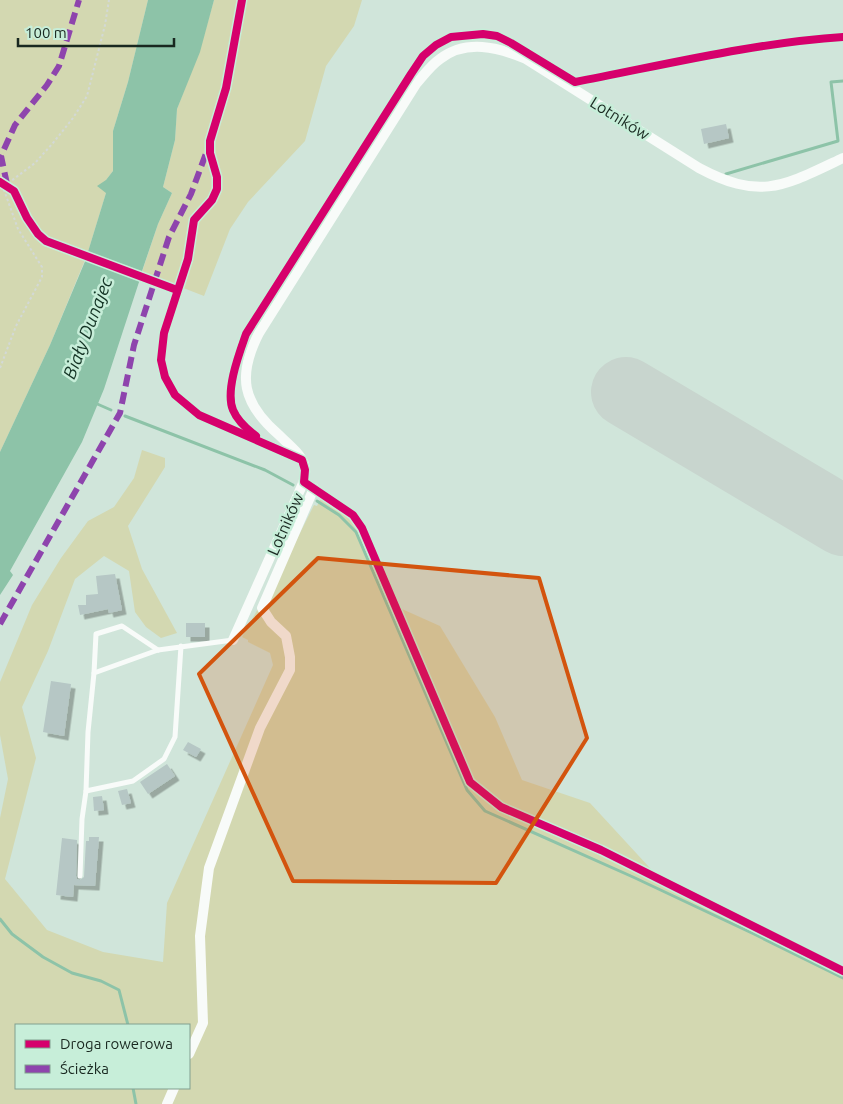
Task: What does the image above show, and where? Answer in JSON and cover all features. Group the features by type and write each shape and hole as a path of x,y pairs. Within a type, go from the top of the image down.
{"street":[{"name":"Lotników","path":"233,640 305,475 304,463 298,454 255,410 247,388 246,368 248,356 259,332 416,84 438,60 448,54 473,47 487,47 512,53 699,168 738,185 764,187 785,184 843,158"},
{"path":"190,1052 203,1023 200,936 209,868 260,728 290,670 290,657 286,636 271,622 262,608 314,488"},
{"path":"167,1104 174,1089"}],"lane":[{"path":"210,141 226,88 242,0"},
{"path":"80,876 83,806 86,791 88,732 96,634 122,626 158,650"},
{"path":"94,673 158,650 233,640"},
{"path":"86,791 132,781 164,759 175,737 181,646"}],"path":[{"path":"0,368 16,326 42,277 42,266 18,229 4,190 7,184 35,163 54,143 87,96 105,25 109,0"}],"highlighted area":[{"path":"318,558 539,578 587,738 496,883 293,881 199,674"}],"shaded area":[{"path":"0,0 148,0 128,82 113,131 113,171 106,180 106,193 87,255 50,345 0,452"},
{"path":"214,0 362,0 354,26 326,66 305,141 248,202 230,229 204,296 142,272 158,224 172,193 163,187 175,140 177,109 200,49"},
{"path":"142,450 165,458 165,467 128,526 142,569 177,633 161,638 146,627 135,612 129,571 104,556 75,579 48,651 22,707 36,758 5,879 47,930 103,952 163,962 167,903 273,665 270,653 242,637 294,545 314,505 317,506 321,498 353,520 393,605 440,626 495,717 522,780 590,803 661,880 843,977 843,1104 0,1104 0,818 8,779 0,735 0,682 32,605 61,558 88,521 114,507 134,478"}],"water":[{"path":"148,0 214,0 200,52 177,109 175,140 163,187 172,193 158,224 141,274 87,255 106,193 97,186 106,180 113,171 113,131 128,82"},
{"name":"Biały Dunajec","path":"86,259 140,279 104,389 82,442 10,571 13,575 0,595 0,452 50,345"}],"building":[{"path":"726,124 729,138 704,144 701,129"},
{"path":"115,574 122,610 109,613 108,609 80,615 78,605 86,605 86,595 98,594 96,576"},
{"path":"186,623 205,623 205,637 186,637"},
{"path":"51,681 71,684 64,736 43,732"},
{"path":"188,742 201,749 196,757 183,750"},
{"path":"167,764 175,776 148,794 140,782"},
{"path":"127,789 131,803 122,805 118,791"},
{"path":"102,796 104,810 94,811 93,797"},
{"path":"89,837 99,837 95,886 74,885 73,897 56,895 62,838 77,840 76,876 80,880 84,877 86,841 89,841"}],"waterway":[{"path":"726,174 838,141 831,82 843,81"},
{"path":"95,403 111,410"},
{"path":"125,416 265,470 293,485"},
{"path":"317,501 339,515 356,532 467,790 485,811 633,877 843,978"},
{"path":"0,919 12,934 43,957 72,973 101,981 119,990 128,1024"},
{"path":"133,1089 136,1104"}],"runway":[{"path":"626,392 843,521"}],"marked path":[{"path":"7,184 1,156 15,125 47,85 59,66 79,0"},
{"path":"0,624 120,413 134,345 169,237 191,194 208,148"}],"cycle path":[{"path":"242,0 226,88 210,141 210,153 217,177 217,189 212,200 194,220 188,259 164,333 161,360 165,377 175,395 199,415 302,460 305,470 304,482 353,515 362,528 470,782 501,807 601,850 843,971"},
{"path":"256,436 237,417 231,402 234,372 246,334 411,74 423,56 436,45 451,37 483,34 497,36 575,82 742,49 843,37"},
{"path":"0,182 14,191 27,218 38,234 46,241 177,290"}]}
